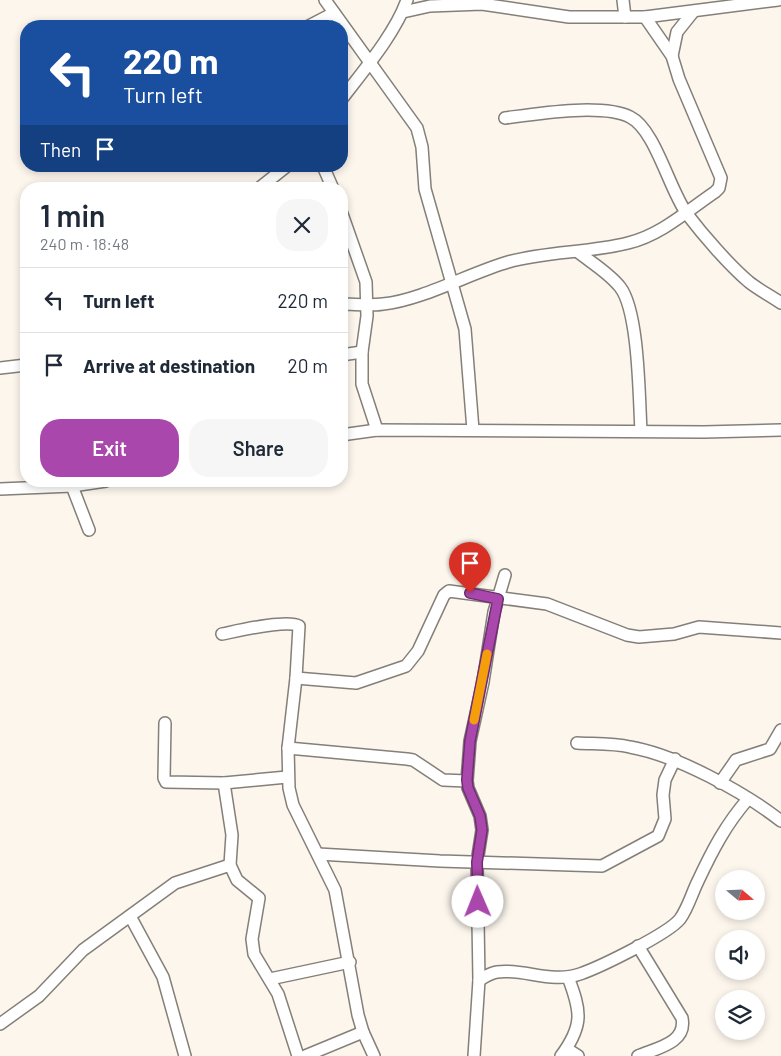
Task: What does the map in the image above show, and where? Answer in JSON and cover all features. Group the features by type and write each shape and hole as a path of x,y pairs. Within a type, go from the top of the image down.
{"street":[{"path":"325,0 339,20"},
{"path":"348,91 370,64 402,12 407,0"},
{"path":"624,0 625,17"},
{"path":"402,12 430,6 482,4 569,17 645,17 778,0"},
{"path":"672,56 677,32 693,12"},
{"path":"321,20 334,13"},
{"path":"348,304 385,304 452,283 507,262 629,243 652,234 687,214 719,188 721,178 679,79 672,56 645,17"},
{"path":"348,33 417,128 422,147 425,189 465,330 473,430"},
{"path":"504,118 567,110 614,113 628,116 639,123 647,133 671,186 687,214 734,268 750,282 781,303"},
{"path":"267,182 279,172"},
{"path":"348,231 366,282 367,305 362,352 362,384 377,430"},
{"path":"578,252 610,276 621,288 627,300 633,323 641,431"},
{"path":"348,354 362,352"},
{"path":"0,368 20,366"},
{"path":"348,434 377,430 781,430"},
{"path":"0,489 48,487"},
{"path":"72,487 89,530"},
{"path":"474,1056 479,980 477,862 482,830 480,816 468,788 467,780 470,741 498,599 505,575"},
{"path":"296,678 356,683 406,666 418,650 444,595 449,591 547,604 619,632 639,637 674,634 698,627 781,632"},
{"path":"222,634 292,623 299,626 287,777 293,805 335,890 363,1032 374,1056"},
{"path":"165,723 164,778 166,782 224,783 287,777"},
{"path":"720,783 736,760 770,748 781,730"},
{"path":"577,743 630,746 675,759 748,799 781,821"},
{"path":"288,748 414,760 443,780 467,780"},
{"path":"318,854 602,866 658,836 663,828 665,819 663,795 665,780 675,759"},
{"path":"224,783 232,835 230,865 237,880 258,898 252,946 254,954 278,994 298,1056"},
{"path":"479,980 498,972 568,978 619,957 680,919 716,843 734,814 748,799"},
{"path":"0,1024 39,996 83,950 175,883 230,865"},
{"path":"130,916 163,977 184,1056"},
{"path":"638,946 682,1018 684,1027 678,1039 638,1056"},
{"path":"270,979 350,962"},
{"path":"568,978 579,1007 576,1028 564,1052 578,1056"},
{"path":"304,1056 363,1032"}],"slow traffic":[{"path":"474,720 487,654"}],"route":[{"path":"470,593 498,599 470,741 467,780 468,788 475,800 480,816 482,830 477,862 478,902"}]}
